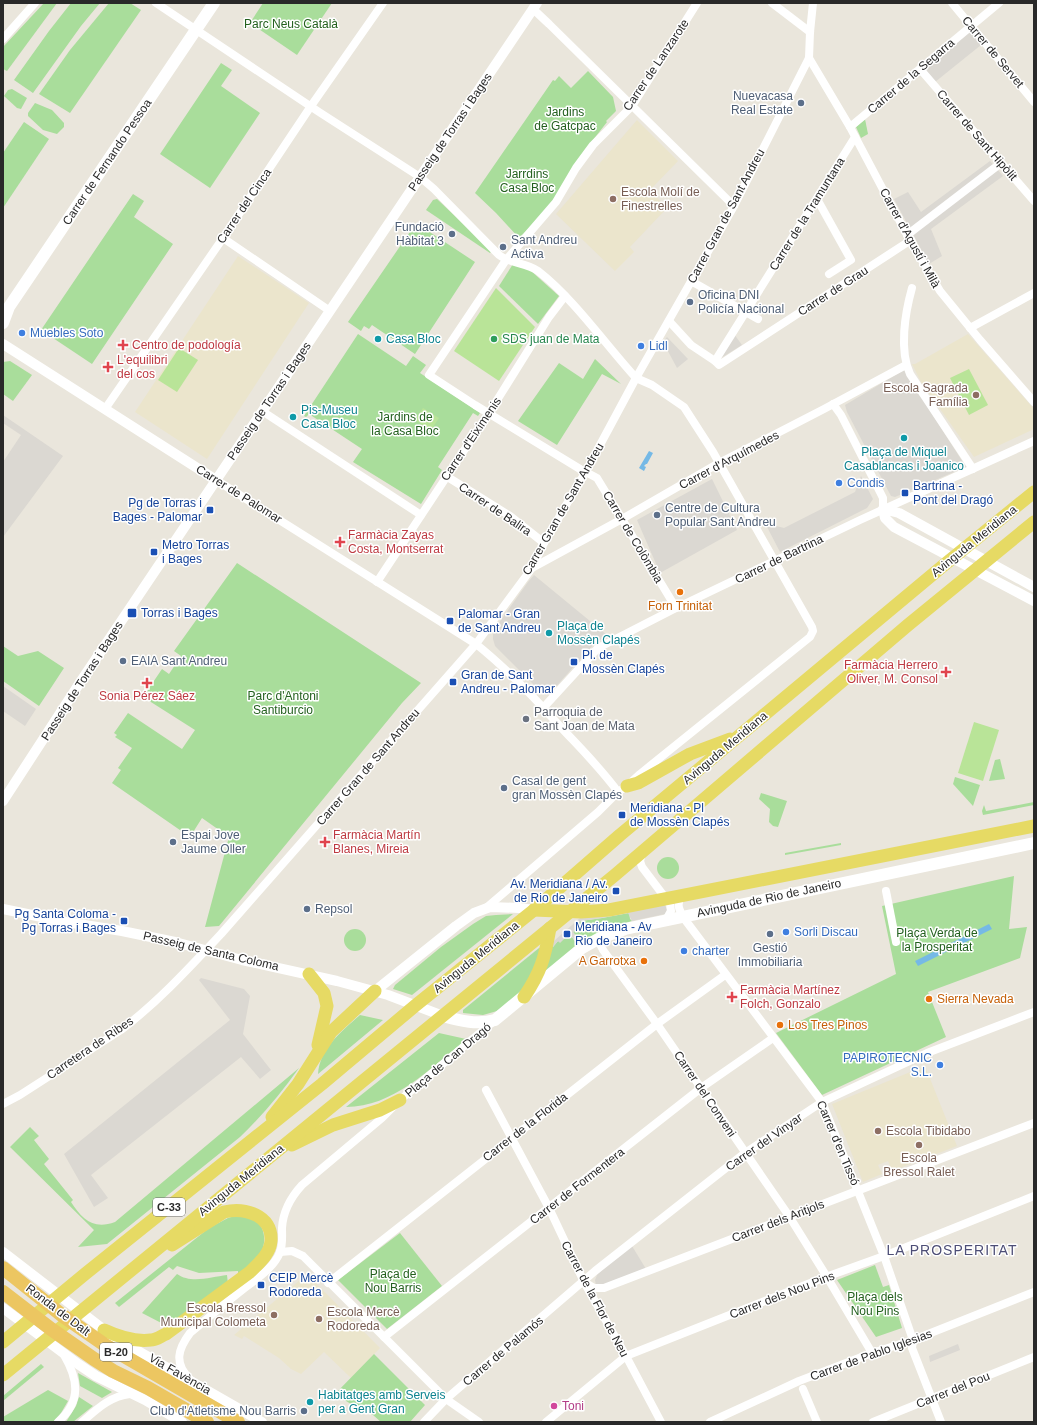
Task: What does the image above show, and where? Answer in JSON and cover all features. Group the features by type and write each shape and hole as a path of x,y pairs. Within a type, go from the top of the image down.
{"highway":[{"name":"Ronda de Dalt","path":"3,1268 63,1316 105,1345 238,1422"},
{"name":"Ronda de Dalt","path":"3,1292 48,1327 94,1359 113,1371 148,1388 207,1422"}],"main road":[{"name":"Carrer de Fernando Pessoa","path":"3,323 9,307 214,3"},
{"name":"Avinguda Meridiana","path":"3,1342 534,910 615,839 974,540 1034,492"},
{"name":"Avinguda Meridiana","path":"3,1375 106,1289 123,1277 642,852 866,660 1034,522"},
{"path":"623,789 638,783 690,754 739,736"},
{"name":"Avinguda de Rio de Janeiro","path":"534,910 609,910 1034,826"},
{"name":"Avinguda de Rio de Janeiro","path":"524,997 576,953 600,938 625,929 1034,843"},
{"path":"524,997 537,976 546,954 550,928"},
{"path":"309,974 324,993 327,1006 322,1030 309,1067"},
{"path":"253,1140 290,1095 331,1032 375,991"},
{"name":"Plaça de Can Dragó","path":"443,1016 463,1021 479,1022 495,1020 524,997"},
{"path":"272,1154 333,1125 380,1110 400,1100"},
{"path":"104,1330 118,1336 140,1340 151,1340 166,1334 250,1272 268,1251 271,1241 270,1231 259,1216 250,1212 233,1209 224,1212 123,1277"}],"street":[{"path":"3,39 35,3"},
{"path":"156,3 420,177 434,189 499,256 506,260 524,264 537,270 565,296 636,378 652,384 684,407 719,462 776,561 813,631 810,637 640,774 486,908 474,913 456,926 375,991"},
{"name":"Carrer del Cinca","path":"105,409 223,238 311,106 383,3"},
{"name":"Carrer de Lanzarote","path":"429,375 506,260 556,202 576,168 593,145 632,106 697,3"},
{"path":"772,3 810,32"},
{"name":"Carrer Gran de Sant Andreu","path":"206,951 476,644 532,568 544,543 586,471 636,378 734,206 809,58 813,3"},
{"name":"Carrer de Servet","path":"952,3 1034,102"},
{"name":"Carrer de la Segarra","path":"850,127 920,69 970,24 999,3"},
{"path":"535,6 549,24 734,206"},
{"name":"Passeig de Torras i Bages","path":"3,801 81,681 535,6"},
{"name":"Carrer d'Agustí i Milà","path":"809,58 850,127 909,238 940,291 1034,402"},
{"name":"Carrer de Sant Hipòlit","path":"920,69 1034,201"},
{"name":"Carrer de la Tramuntana","path":"745,311 855,137"},
{"name":"Carrer de Grau","path":"715,361 719,365 909,238 1001,163"},
{"path":"817,199 851,260 828,274"},
{"path":"223,238 330,311"},
{"path":"691,281 758,319"},
{"path":"912,288 907,305 905,321 906,365 914,380 973,469"},
{"path":"970,328 1034,293"},
{"name":"Carrer d'Eiximenis","path":"377,582 549,317 565,296"},
{"path":"668,321 691,345 715,361 745,311"},
{"name":"Carrer de Palomar","path":"3,344 476,644"},
{"name":"Carrer d'Arquímedes","path":"532,568 622,519 719,462 906,365"},
{"name":"Carrer de Colòmbia","path":"429,375 488,413 597,478 676,608"},
{"path":"833,404 841,415 882,494 885,518 894,527 1034,601"},
{"path":"262,411 421,515"},
{"name":"Carrer de Bartrina","path":"544,707 598,648 676,608 883,509 1034,441"},
{"name":"Carrer de Balira","path":"446,476 510,516 544,543"},
{"path":"883,509 899,512 1034,587"},
{"path":"476,644 503,666 544,707 601,771 623,789"},
{"path":"642,852 640,861 643,870 670,904 671,911 666,920"},
{"path":"886,891 896,942"},
{"name":"Carrer d'en Tissó","path":"682,896 678,905 683,917 725,975 822,1102 884,1256 914,1340 912,1348 941,1422"},
{"path":"486,908 519,908 534,910"},
{"name":"Passeig de Santa Coloma","path":"3,909 66,922 122,930 175,942 206,951 309,974 388,994 416,1005"},
{"name":"Carrer del Conveni","path":"600,938 599,942 603,950 657,1024 789,1216 872,1353"},
{"name":"Carretera de Ribes","path":"3,1104 20,1095 126,1026 206,951"},
{"name":"Carrer de la Florida","path":"328,1283 657,1024 725,975"},
{"name":"Avinguda Meridiana","path":"416,1005 443,1016"},
{"name":"Carrer del Vinyar","path":"584,1282 595,1271 745,1154 822,1102 927,1054 1034,1012"},
{"name":"Plaça de Can Dragó","path":"400,1100 495,1020"},
{"name":"Carrer de Formentera","path":"384,1337 701,1088 773,1038"},
{"name":"Carrer de la Flor de Neu","path":"486,1090 549,1208 584,1282 661,1422"},
{"path":"193,1382 183,1372 181,1366 180,1356 182,1343 190,1333 269,1268 280,1252 285,1213 294,1193 302,1184 382,1118 400,1100"},
{"name":"Carrer dels Aritjols","path":"584,1282 594,1288 604,1288 1034,1123"},
{"name":"Carrer dels Nou Pins","path":"546,1422 626,1356 1034,1196"},
{"path":"280,1252 288,1251 298,1253 303,1256 328,1283 446,1399 478,1422"},
{"name":"Via Favència","path":"3,1252 104,1330 262,1422"},
{"name":"Carrer de Palamós","path":"424,1422 446,1399 584,1282"},
{"name":"Carrer de Pablo Iglesias","path":"710,1422 800,1381 872,1353 914,1340 1034,1292"},
{"path":"3,1308 96,1376 130,1394 145,1400 182,1422"},
{"path":"58,1422 69,1410 76,1391 76,1382 73,1372 62,1352"},
{"name":"Carrer del Pou","path":"873,1422 1034,1357"},
{"path":"803,1389 817,1422"},
{"path":"82,1422 102,1405 116,1397 130,1394"}],"shaded area":[{"path":"969,31 981,45 935,82 924,68"},
{"name":"Escola Molí de Finestrelles","path":"637,120 678,161 650,190 667,208 630,247 634,252 615,271 556,214"},
{"path":"990,161 1003,176 931,229 942,256 929,264 894,199 908,192 921,212"},
{"path":"238,256 309,303 207,459 135,412"},
{"path":"734,334 742,345 721,358"},
{"name":"Escola Sagrada Família","path":"968,334 1034,409 1034,429 974,457 921,382 912,364 915,364"},
{"path":"667,337 688,359 677,368 663,342"},
{"name":"Plaça de Miquel Casablancas i Joanico","path":"904,370 966,467 895,497 891,496 847,412 845,405"},
{"path":"3,415 63,456 3,537 3,462 21,435 3,423"},
{"path":"861,476 873,499 867,508 780,552 765,523 784,528 855,492"},
{"path":"712,479 737,530 660,573 637,520"},
{"name":"Plaça de Mossèn Clapés","path":"534,575 607,635 593,645 553,690 548,692 540,691 495,646 493,639 493,631"},
{"path":"3,686 36,709 25,726 3,711"},
{"path":"665,905 667,910 665,914 632,921 628,913 581,921 576,924 580,926 573,932 582,943 577,947 572,937 566,937 560,943 558,941 553,947 551,946 554,941 580,918"},
{"path":"201,978 244,989 250,996 243,1034 271,1070 260,1079 241,1057 91,1175 108,1198 94,1207 64,1154 230,1020 199,980"},
{"name":"Escola Tibidabo","path":"925,1066 957,1146 892,1171 888,1161 878,1165 882,1174 863,1182 832,1104"},
{"path":"632,1246 646,1269 603,1286 596,1285 595,1280 598,1273"},
{"name":"Escola Mercè Rodoreda","path":"307,1274 380,1348 351,1378 324,1352 301,1374 291,1369 279,1358 244,1336 242,1339 234,1335"},
{"path":"958,1344 960,1350 930,1362 929,1356"}],"green space":[{"path":"44,3 57,3 7,71 3,69 3,47"},
{"path":"71,3 100,3 81,26 33,93 14,80"},
{"path":"109,3 130,3 141,10 70,113 39,94 70,50"},
{"name":"Parc Neus Català","path":"263,3 332,3 297,55 250,23"},
{"path":"221,63 232,70 221,86 260,113 210,188 160,154"},
{"name":"Jardins de Gatcpac","path":"588,71 613,97 616,111 606,121 607,122 579,158 556,202 519,238 475,193 553,80 555,81 559,76 571,88"},
{"path":"12,89 27,98 21,109 17,108 4,96 8,90"},
{"path":"35,103 52,110 64,123 64,127 57,134 43,130 28,116 28,113"},
{"path":"865,119 868,134 861,138 856,127"},
{"path":"24,122 49,139 3,208 3,153"},
{"path":"133,194 144,201 134,217 173,244 92,364 41,330"},
{"path":"437,199 492,251 490,253 426,210 433,200"},
{"path":"416,223 475,262 415,354 372,325 369,329 364,326 361,331 348,322"},
{"path":"513,264 530,270 559,296 538,324 499,286"},
{"name":"SDS juan de Mata","path":"496,288 535,327 499,381 454,351"},
{"name":"Jardins de la Casa Bloc","path":"358,334 406,366 413,356 426,365 420,373 480,413 478,416 473,413 438,467 442,470 421,504 353,462 362,449 309,414 306,417 304,416"},
{"path":"179,348 198,360 177,392 158,380"},
{"path":"595,359 621,384 602,374 557,445 518,421 559,363 583,379"},
{"path":"10,361 32,375 13,401 3,394 3,362"},
{"path":"969,369 988,405 969,415 950,378"},
{"path":"423,408 439,418 431,430 415,420"},
{"name":"Parc d'Antoni Santiburcio","path":"237,563 421,683 402,703 219,926 205,927 229,837 202,818 190,837 112,783 121,770 118,768 132,748 115,737 117,735 114,733 128,713 182,749 195,730 143,697 162,669 169,674 181,656 174,651"},
{"path":"3,646 18,656 38,651 64,668 39,706 3,681"},
{"path":"974,722 999,730 983,781 958,773"},
{"path":"1000,759 1005,779 989,781 995,760"},
{"path":"955,777 980,785 973,806 953,784"},
{"path":"761,793 787,801 778,827 773,826 769,822 770,809 759,799"},
{"path":"1034,802 1034,805 983,815 982,811 984,805 986,811"},
{"path":"841,843 841,845 785,855 785,853"},
{"path":"668,857 676,860 679,868 676,876 668,879 660,876 657,868 660,860"},
{"name":"Plaça Verda de la Prosperitat","path":"1014,876 1009,929 1027,927 1020,958 928,992 946,1037 822,1095 776,1033 896,974 882,906"},
{"path":"629,913 632,921 606,930 582,943 573,932 579,926 576,925 581,921"},
{"path":"513,914 412,995 393,989 395,985 441,947 473,924 486,916"},
{"path":"355,929 363,932 366,940 363,948 355,951 347,948 344,940 347,932"},
{"path":"566,937 572,937 577,947 543,976 551,946 553,947 558,941 560,942"},
{"path":"542,947 541,960 519,996 497,1011 483,1015 463,1013 463,1010"},
{"path":"360,1015 383,1020 318,1074 327,1048 339,1034"},
{"path":"439,1033 466,1039 410,1085 395,1094 379,1101 346,1107"},
{"path":"299,1068 271,1104 240,1137 107,1244 78,1247 94,1230 10,1147 30,1127 39,1136 34,1140 49,1159 44,1164 73,1200 71,1202 79,1213 94,1224 100,1225 115,1222"},
{"path":"238,1215 256,1220 264,1233 264,1243 259,1256 238,1276 238,1271 199,1273 177,1266 173,1270 169,1267 119,1307 115,1303 209,1228 228,1218"},
{"name":"Plaça de Nou Barris","path":"400,1233 442,1286 387,1329 338,1280"},
{"name":"Plaça dels Nou Pins","path":"875,1265 883,1287 889,1285 902,1328 876,1337 837,1280"},
{"path":"177,1274 188,1279 227,1275 228,1284 169,1327 142,1313"},
{"path":"374,1354 425,1405 410,1422 381,1422 373,1415 354,1406 335,1394"},
{"path":"41,1364 44,1367 3,1401 3,1396"},
{"path":"78,1373 112,1392 102,1398 80,1386"},
{"path":"48,1390 68,1401 61,1413 53,1422 3,1422 3,1417"},
{"path":"79,1397 93,1406 73,1422 66,1422 76,1406"}],"water":[{"path":"649,451 653,453 647,464 644,466 646,467 644,471 639,468"},
{"path":"989,924 992,929 918,966 915,961"}],"place":[{"name":"Nuevacasa Real Estate","path":"801,103"},
{"name":"Escola Molí de Finestrelles","path":"613,199"},
{"name":"Fundaciò Hàbitat 3","path":"452,234"},
{"name":"Sant Andreu Activa","path":"503,247"},
{"name":"Oficina DNI Policía Nacional","path":"690,302"},
{"name":"Muebles Soto","path":"22,333"},
{"name":"Casa Bloc","path":"378,339"},
{"name":"SDS juan de Mata","path":"494,339"},
{"name":"Centro de podología","path":"123,345"},
{"name":"Lidl","path":"641,346"},
{"name":"L'equilibri del cos","path":"108,367"},
{"name":"Escola Sagrada Família","path":"976,395"},
{"name":"Pis-Museu Casa Bloc","path":"293,417"},
{"name":"Plaça de Miquel Casablancas i Joanico","path":"904,438"},
{"name":"Condis","path":"839,483"},
{"name":"Bartrina - Pont del Dragó","path":"905,493"},
{"name":"Pg de Torras i Bages - Palomar","path":"210,510"},
{"name":"Centre de Cultura Popular Sant Andreu","path":"657,515"},
{"name":"Farmàcia Zayas Costa, Montserrat","path":"340,542"},
{"name":"Metro Torras i Bages","path":"154,552"},
{"name":"Forn Trinitat","path":"680,592"},
{"name":"Torras i Bages","path":"132,613"},
{"name":"Palomar - Gran de Sant Andreu","path":"450,621"},
{"name":"Plaça de Mossèn Clapés","path":"549,633"},
{"name":"EAIA Sant Andreu","path":"123,661"},
{"name":"Pl. de Mossèn Clapés","path":"574,662"},
{"name":"Farmàcia Herrero Oliver, M. Consol","path":"946,672"},
{"name":"Gran de Sant Andreu - Palomar","path":"453,682"},
{"name":"Sonia Pérez Sáez","path":"147,683"},
{"name":"Parroquia de Sant Joan de Mata","path":"526,719"},
{"name":"Casal de gent gran Mossèn Clapés","path":"504,788"},
{"name":"Meridiana - Pl de Mossèn Clapés","path":"622,815"},
{"name":"Espai Jove Jaume Oller","path":"173,842"},
{"name":"Farmàcia Martín Blanes, Mireia","path":"325,842"},
{"name":"Av. Meridiana / Av. de Rio de Janeiro","path":"616,891"},
{"name":"Repsol","path":"307,909"},
{"name":"Pg Santa Coloma - Pg Torras i Bages","path":"124,921"},
{"name":"Sorli Discau","path":"786,932"},
{"name":"Meridiana - Av Rio de Janeiro","path":"567,934"},
{"name":"Gestió Immobiliaria","path":"770,934"},
{"name":"charter","path":"684,951"},
{"name":"A Garrotxa","path":"644,961"},
{"name":"Farmàcia Martínez Folch, Gonzalo","path":"732,997"},
{"name":"Sierra Nevada","path":"929,999"},
{"name":"Los Tres Pinos","path":"780,1025"},
{"name":"PAPIROTECNIC S.L.","path":"940,1065"},
{"name":"Escola Tibidabo","path":"878,1131"},
{"name":"Escola Bressol Ralet","path":"919,1145"},
{"name":"CEIP Mercè Rodoreda","path":"261,1285"},
{"name":"Escola Bressol Municipal Colometa","path":"274,1315"},
{"name":"Escola Mercè Rodoreda","path":"319,1319"},
{"name":"Habitatges amb Serveis per a Gent Gran","path":"310,1402"},
{"name":"Toni","path":"554,1406"},
{"name":"Club d'Atletisme Nou Barris","path":"304,1411"}],"district":[{"name":"LA PROSPERITAT","path":"952,1250"}],"park label":[{"name":"Jarrdins Casa Bloc","path":"527,181"}]}
